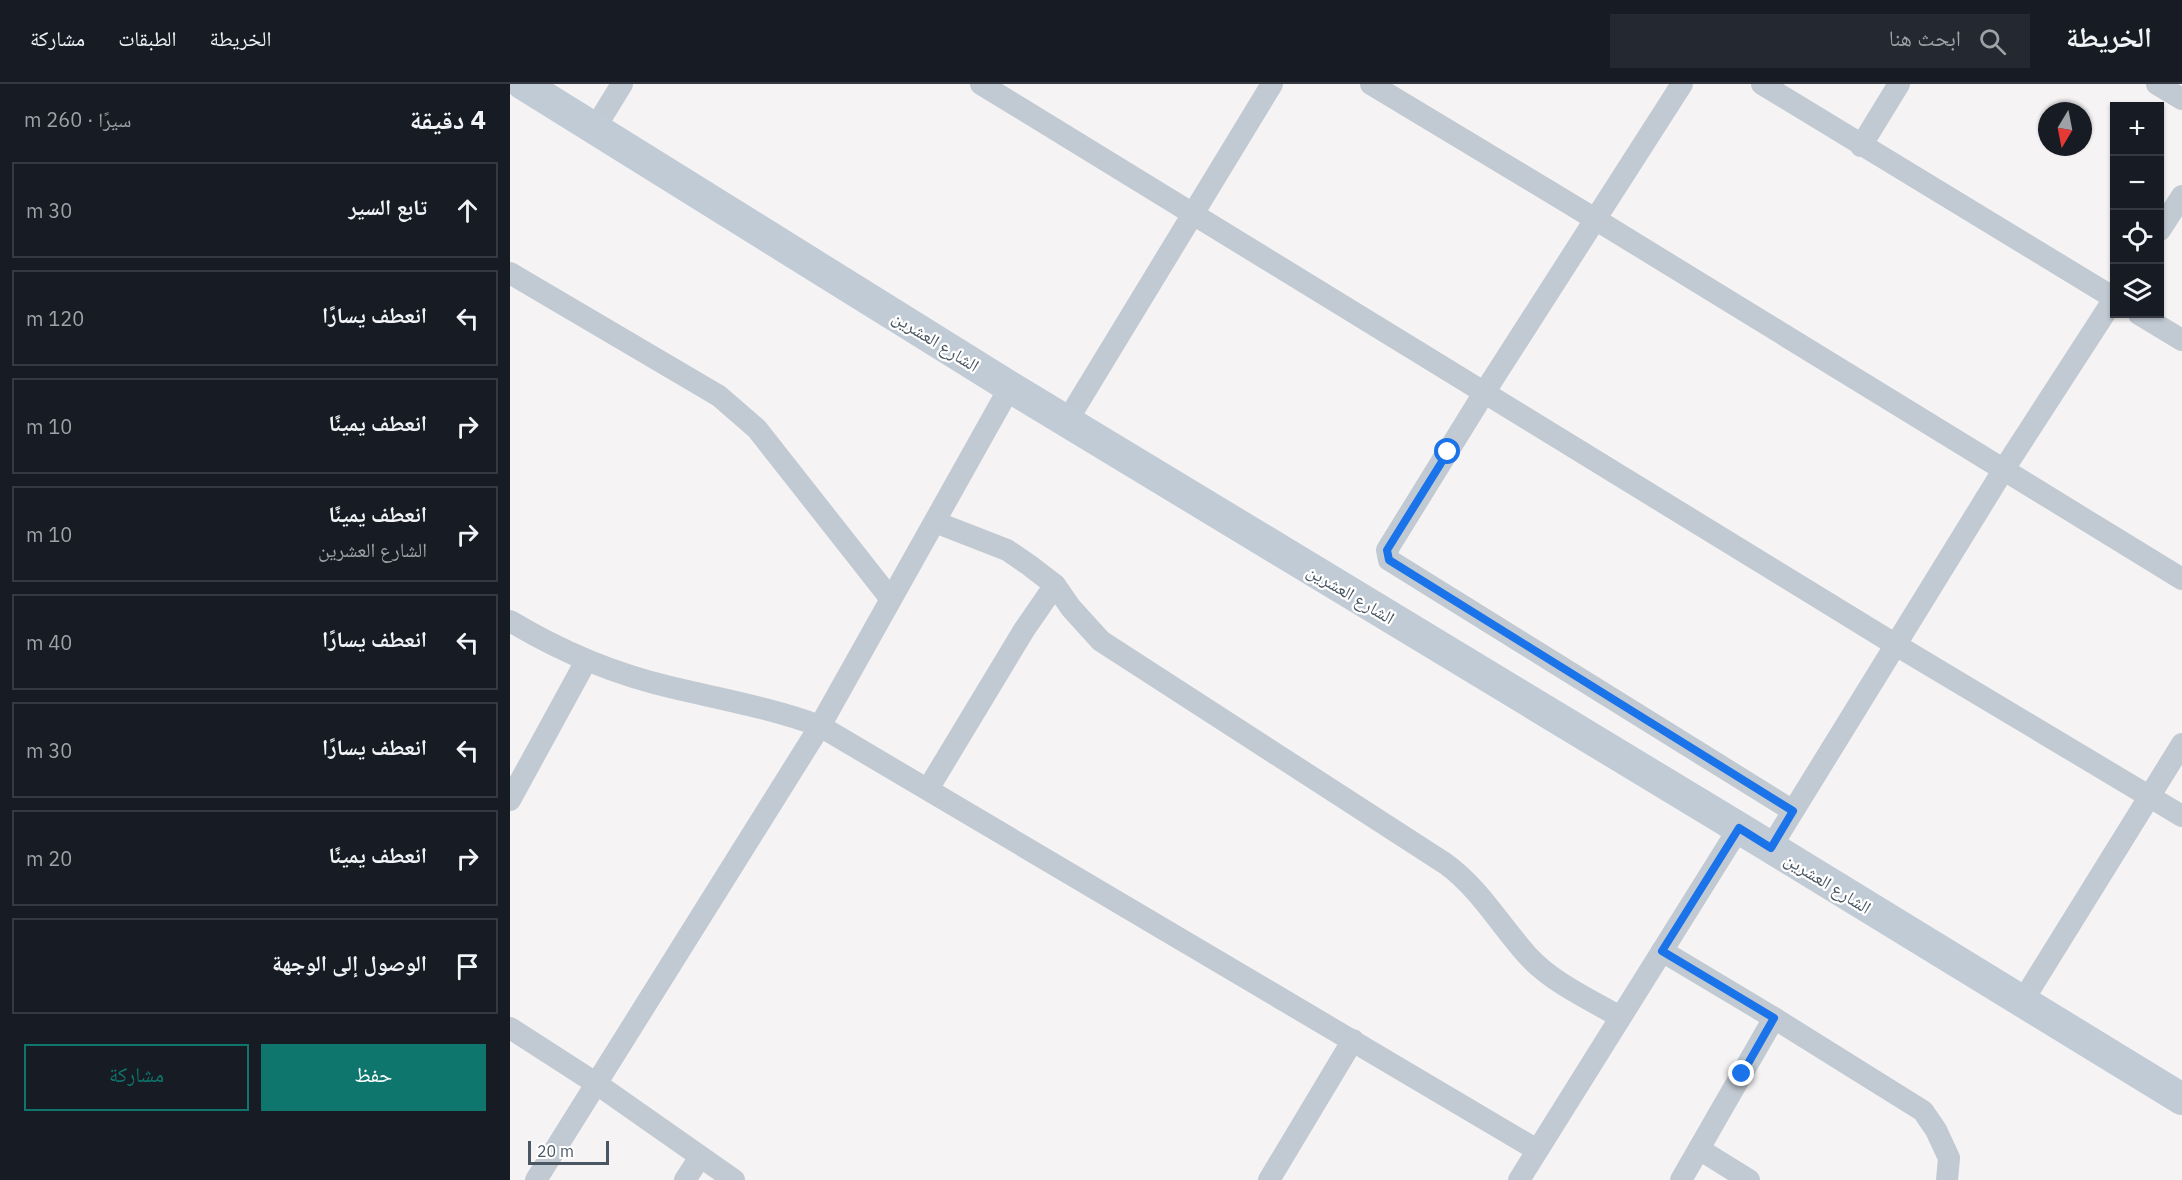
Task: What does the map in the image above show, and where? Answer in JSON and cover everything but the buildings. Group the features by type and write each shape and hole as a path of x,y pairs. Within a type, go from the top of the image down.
{"street":[{"name":"الشارع العشرين","path":"523,84 1010,387 2182,1099"},
{"path":"595,128 622,84"},
{"path":"981,84 1896,645 2182,816"},
{"path":"1066,421 1272,84"},
{"path":"1371,84 2182,579"},
{"path":"1682,84 1484,393 1387,550 1389,560 1793,811"},
{"path":"1762,84 2110,296"},
{"path":"1862,146 1899,84"},
{"path":"2157,84 2182,99"},
{"path":"2164,224 2182,196"},
{"path":"510,273 719,396 741,413 757,429 890,598"},
{"path":"1771,848 2004,469 2110,307"},
{"path":"2146,318 2182,340"},
{"path":"536,1180 820,726 1010,387"},
{"path":"935,522 1007,550 1055,585 1071,608 1101,641 1454,870 1478,892 1529,957 1550,977 1620,1017"},
{"path":"928,789 1024,630 1055,585"},
{"path":"510,621 586,661 669,687 791,715 820,726 1537,1150"},
{"path":"510,800 586,661"},
{"path":"2022,1002 2182,744"},
{"path":"1519,1180 1739,828"},
{"path":"1662,951 1923,1111 1949,1158 1947,1180"},
{"path":"1681,1180 1774,1018"},
{"path":"510,1028 597,1084 734,1180"},
{"path":"1269,1180 1353,1040"},
{"path":"1699,1149 1749,1180"},
{"path":"685,1180 699,1157"}],"route":[{"path":"1448,452 1387,550 1389,560 1793,811 1771,848 1739,828 1662,951 1774,1018 1742,1074"}]}
